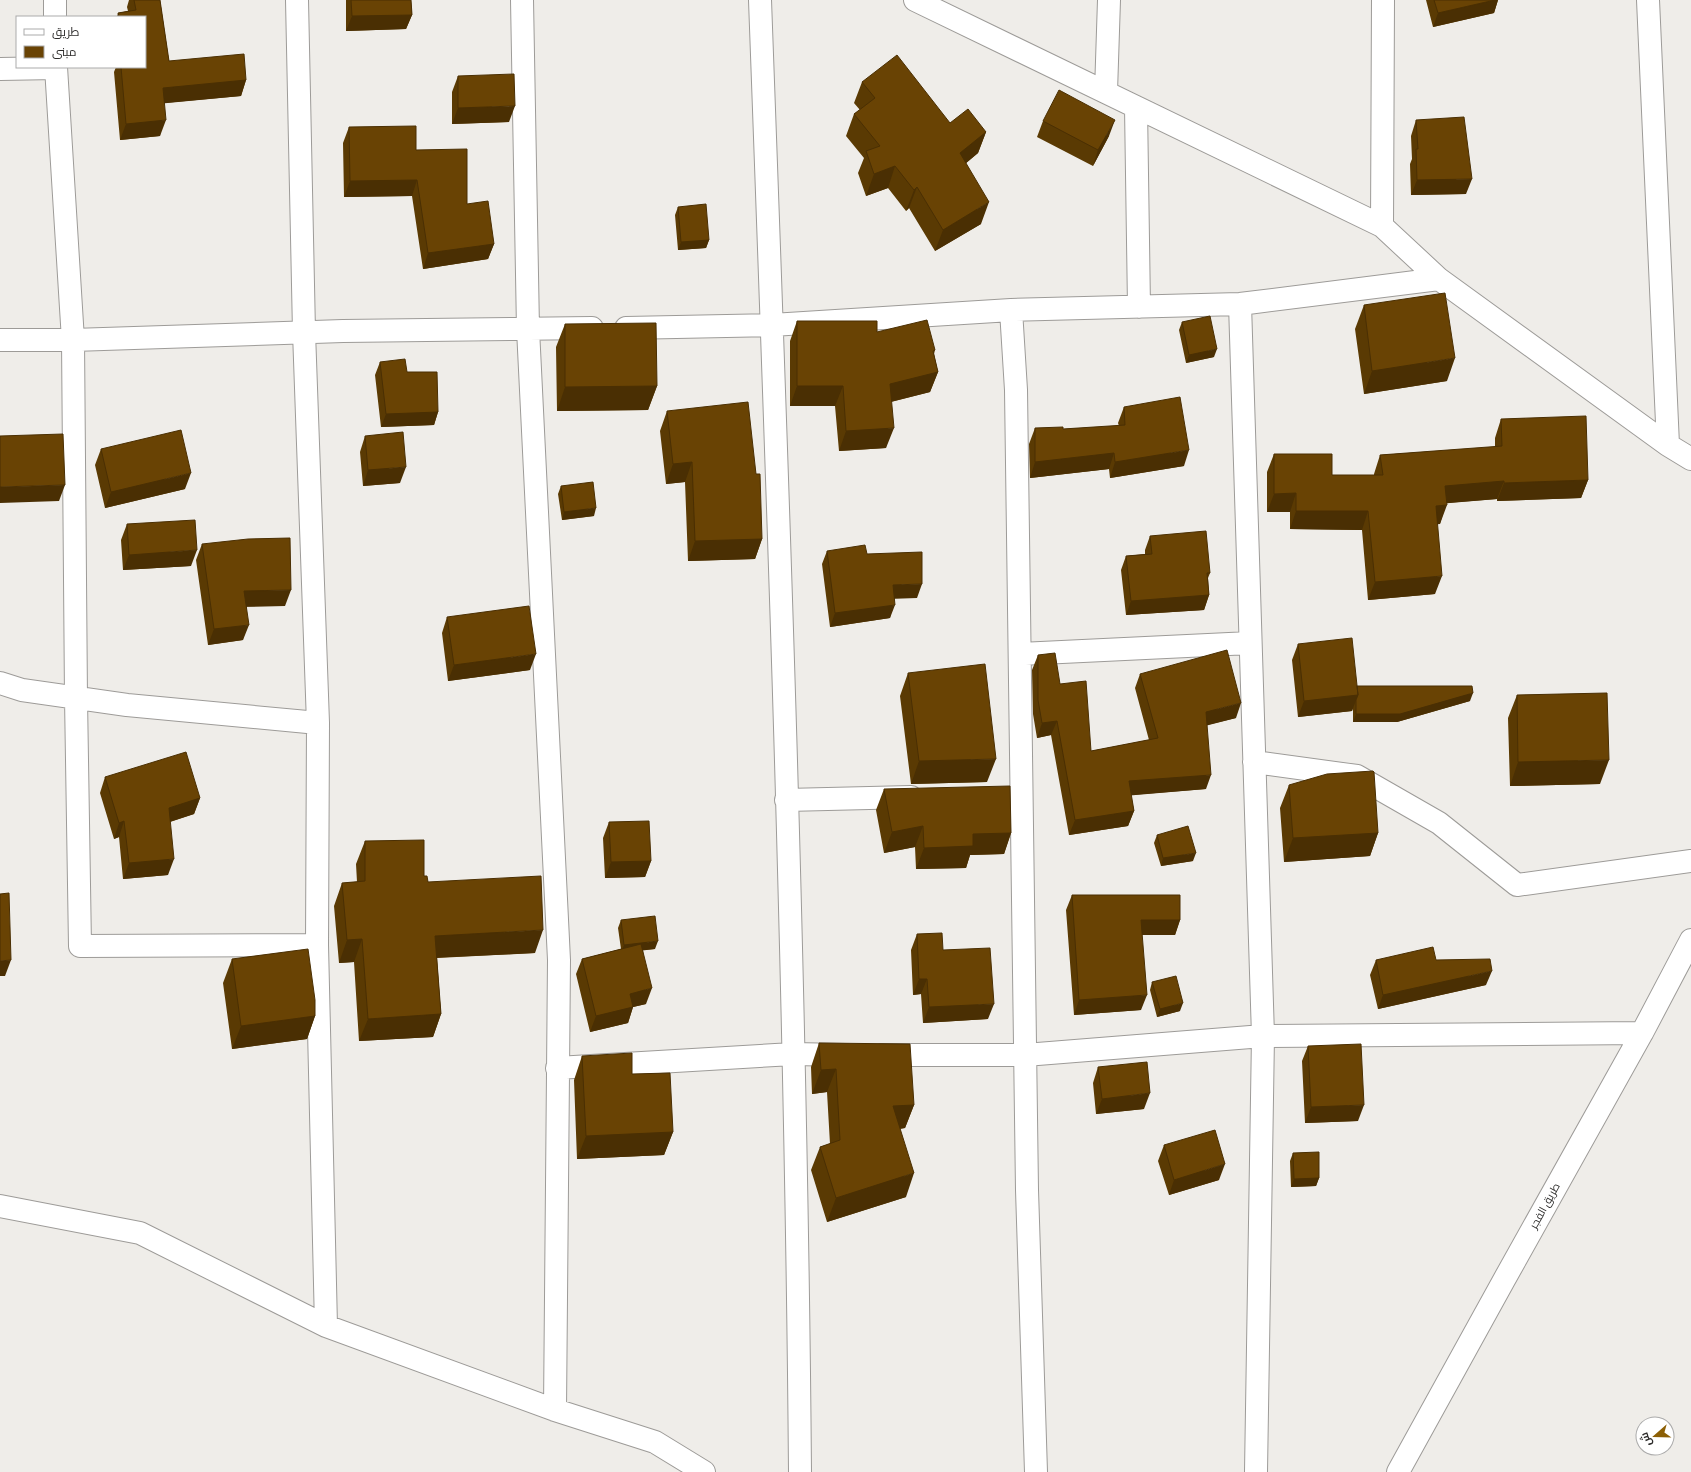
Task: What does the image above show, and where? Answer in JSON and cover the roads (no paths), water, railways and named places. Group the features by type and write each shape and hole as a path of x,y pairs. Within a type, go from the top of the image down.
{"street":[{"path":"55,0 55,16"},
{"path":"297,0 304,332 318,723 317,945 326,1326"},
{"path":"522,0 528,329 559,960 555,1410"},
{"path":"760,0 778,491 798,1251 800,1472"},
{"path":"915,0 1382,226 1439,279 1668,445 1691,459"},
{"path":"1106,92 1109,0"},
{"path":"1382,226 1383,0"},
{"path":"1648,0 1668,445"},
{"path":"0,70 56,68 73,340 80,946 317,945"},
{"path":"1136,107 1139,307"},
{"path":"0,340 73,340 304,332 772,325 1011,310 1240,304 1439,279"},
{"path":"1240,304 1263,1036 1256,1472"},
{"path":"1011,310 1016,390 1027,1197 1036,1472"},
{"path":"1020,654 1250,643"},
{"path":"0,683 22,690 127,705 318,723"},
{"path":"1254,762 1357,776 1439,823 1517,885 1691,861"},
{"path":"998,795 1022,794"},
{"path":"786,800 928,797"},
{"name":"طريق الفجر","path":"1398,1472 1642,1033 1691,940"},
{"path":"557,1068 793,1054 1025,1055 1263,1036 1642,1033"},
{"path":"0,1206 140,1233 326,1326 555,1410 655,1442 704,1472"}]}
